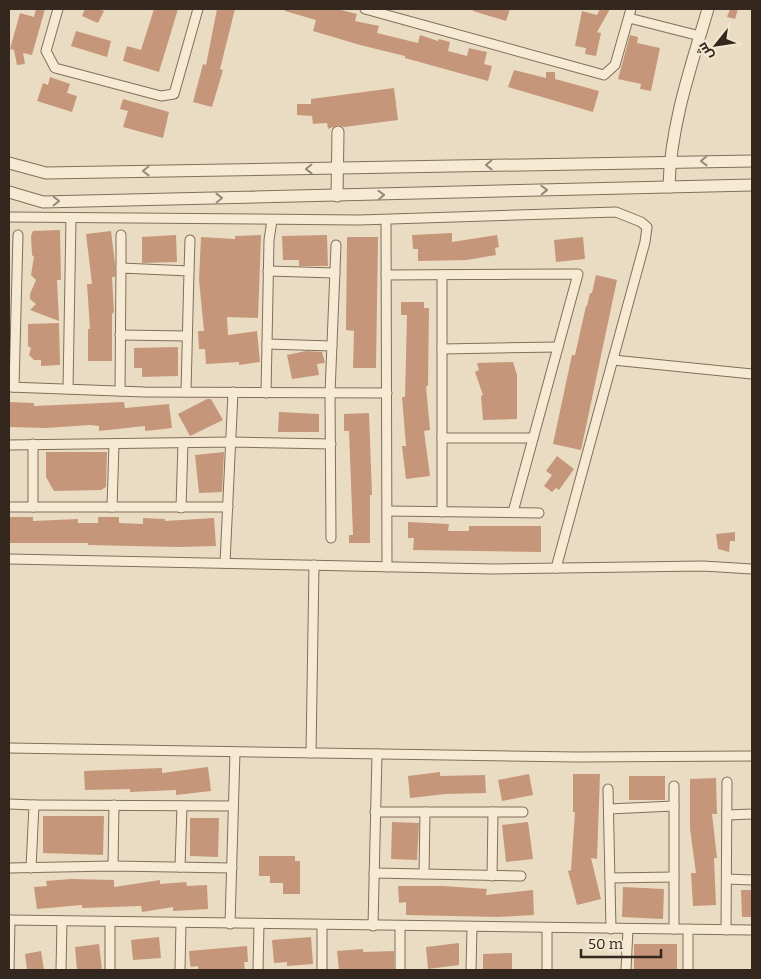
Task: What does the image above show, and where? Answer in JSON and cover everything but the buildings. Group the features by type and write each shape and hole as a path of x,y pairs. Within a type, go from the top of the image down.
{"street":[{"path":"58,9 46,51 55,68 161,96 174,94 198,9"},
{"path":"365,9 604,75 615,65 630,13 700,36"},
{"path":"669,187 669,162 708,9"},
{"path":"337,196 338,132"},
{"path":"9,163 46,173 752,161"},
{"path":"9,192 43,202 752,185"},
{"path":"9,216 386,220 616,212 642,222 647,227 645,242 556,568"},
{"path":"68,389 72,218"},
{"path":"266,393 269,240 272,220"},
{"path":"386,220 387,566"},
{"path":"18,235 13,267 11,387 120,391 387,393"},
{"path":"120,391 121,235"},
{"path":"186,392 190,240"},
{"path":"331,538 330,393 336,245"},
{"path":"121,268 189,271"},
{"path":"268,272 335,273"},
{"path":"386,275 578,274 513,512"},
{"path":"442,275 442,512"},
{"path":"120,336 187,336"},
{"path":"267,344 332,346"},
{"path":"442,349 558,347"},
{"path":"613,360 752,374"},
{"path":"266,374 277,393"},
{"path":"225,563 233,392"},
{"path":"442,438 533,438"},
{"path":"9,445 231,442 330,444"},
{"path":"181,508 183,443"},
{"path":"33,444 33,507"},
{"path":"112,508 114,444"},
{"path":"9,507 228,508"},
{"path":"387,511 538,512"},
{"path":"9,559 556,568 703,566 752,569"},
{"path":"311,753 314,565"},
{"path":"9,748 577,758 752,756"},
{"path":"230,924 235,752"},
{"path":"373,926 377,754"},
{"path":"726,930 727,782"},
{"path":"674,786 674,929"},
{"path":"608,789 611,929"},
{"path":"9,804 233,806"},
{"path":"32,868 34,805"},
{"path":"113,866 114,805"},
{"path":"180,867 182,806"},
{"path":"609,809 674,806"},
{"path":"375,812 523,812"},
{"path":"424,874 425,812"},
{"path":"492,876 493,812"},
{"path":"727,815 752,814"},
{"path":"9,868 113,866 232,868"},
{"path":"374,873 522,876"},
{"path":"610,878 674,877"},
{"path":"726,880 752,880"},
{"path":"9,970 9,920 472,928 752,930"},
{"path":"61,970 62,921"},
{"path":"110,922 110,970"},
{"path":"180,970 181,923"},
{"path":"258,970 259,924"},
{"path":"322,925 322,970"},
{"path":"400,926 400,970"},
{"path":"472,928 472,970"},
{"path":"546,970 547,929"},
{"path":"626,970 628,929"},
{"path":"688,929 688,970"}]}
